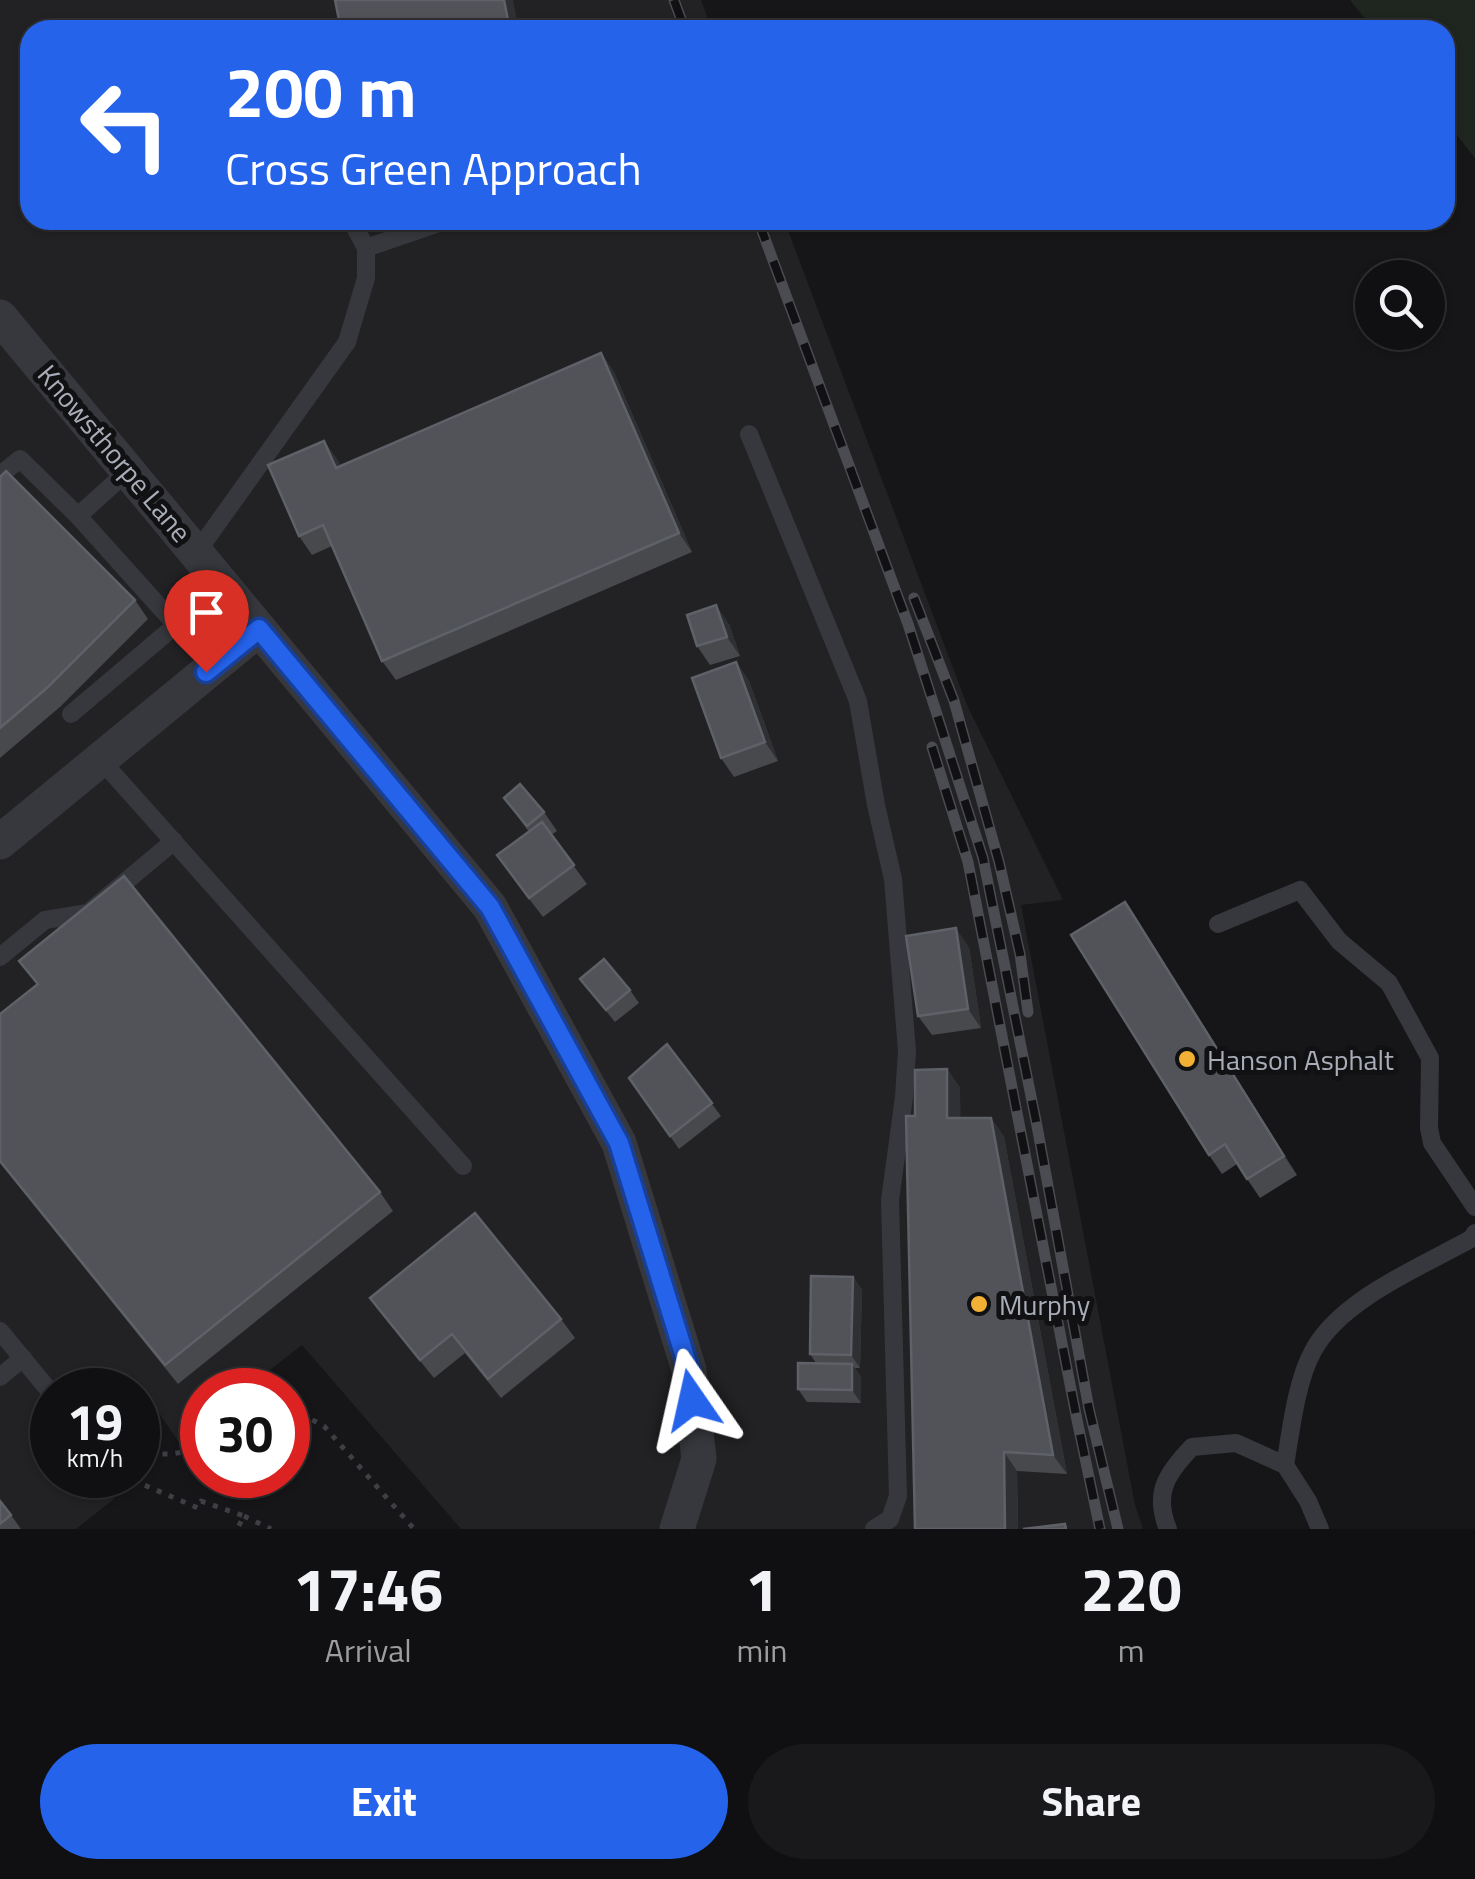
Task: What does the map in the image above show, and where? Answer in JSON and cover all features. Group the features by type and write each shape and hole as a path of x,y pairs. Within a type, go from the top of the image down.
{"street":[{"name":"Knowsthorpe Lane","path":"0,317 490,907 619,1143 689,1370 699,1459 678,1529"},
{"path":"0,842 259,629"}],"lane":[{"path":"197,552 347,342 366,278 366,248 356,230"},
{"path":"366,248 418,230"},
{"path":"749,434 858,701 893,879 907,1051 890,1200 898,1496 890,1520 875,1529"},
{"path":"0,475 20,459 78,516 176,625 71,714"},
{"path":"78,516 129,470"},
{"path":"100,759 463,1166"},
{"path":"0,957 45,920 88,913 174,842"},
{"path":"1218,924 1300,890 1339,941 1389,983 1430,1058 1432,1143 1475,1207"},
{"path":"1285,1465 1294,1410 1310,1354 1328,1327 1366,1297 1471,1239 1475,1233"},
{"path":"0,1331 31,1368"},
{"path":"0,1377 23,1358"},
{"path":"1168,1529 1160,1510 1170,1470 1192,1447 1236,1443 1285,1465 1308,1500 1320,1529"}],"path":[{"path":"310,1418 324,1426 414,1529"},
{"path":"160,1492 198,1508 201,1501 271,1529"},
{"path":"237,1529 244,1516"}],"shaded area":[{"path":"0,0 701,0 708,20 20,20 20,230 788,230 967,705 1063,900 1021,905 1135,1505 1143,1529 461,1529 302,1345 272,1368 180,1368 178,1441 160,1415 160,1368 30,1368 30,1498 114,1499 76,1529 0,1529"},
{"path":"1350,0 1475,0 1475,158 1455,133 1455,20 1366,20"}],"building":[{"path":"335,0 504,0 508,20 339,20"},
{"path":"601,353 679,533 382,661 323,525 299,536 268,465 324,441 336,468"},
{"path":"6,471 135,600 48,687 0,728 0,477"},
{"path":"716,605 727,637 697,646 687,615"},
{"path":"736,662 765,742 721,758 692,678"},
{"path":"520,784 544,812 527,826 504,798"},
{"path":"542,822 574,865 529,898 497,855"},
{"path":"124,876 380,1192 165,1365 0,1161 0,1014 38,984 19,961"},
{"name":"Hanson Asphalt","path":"1125,902 1284,1156 1247,1179 1225,1144 1209,1155 1071,935"},
{"path":"956,928 968,1009 918,1016 906,936"},
{"path":"604,959 630,990 606,1010 580,979"},
{"path":"667,1044 712,1103 670,1136 629,1078"},
{"name":"Murphy","path":"947,1069 947,1118 991,1118 1053,1455 1004,1452 1005,1529 915,1529 906,1116 915,1116 915,1070"},
{"path":"475,1213 561,1319 488,1379 452,1334 420,1360 370,1298"},
{"path":"811,1276 853,1277 851,1355 810,1354"},
{"path":"798,1363 852,1364 852,1390 798,1389"},
{"path":"0,1501 11,1515 0,1524"},
{"path":"1065,1524 1066,1529 1023,1529"}],"railway":[{"path":"674,0 681,20"},
{"path":"762,230 908,624 983,858 1089,1409 1118,1529"},
{"path":"914,598 954,701 999,862 1020,954 1028,1012"},
{"path":"932,747 968,862 1100,1529"}],"place":[{"name":"Hanson Asphalt","path":"1187,1059"},
{"name":"Murphy","path":"979,1304"}],"route":[{"path":"206,672 259,629 490,907 619,1143 689,1370 692,1400"}]}
